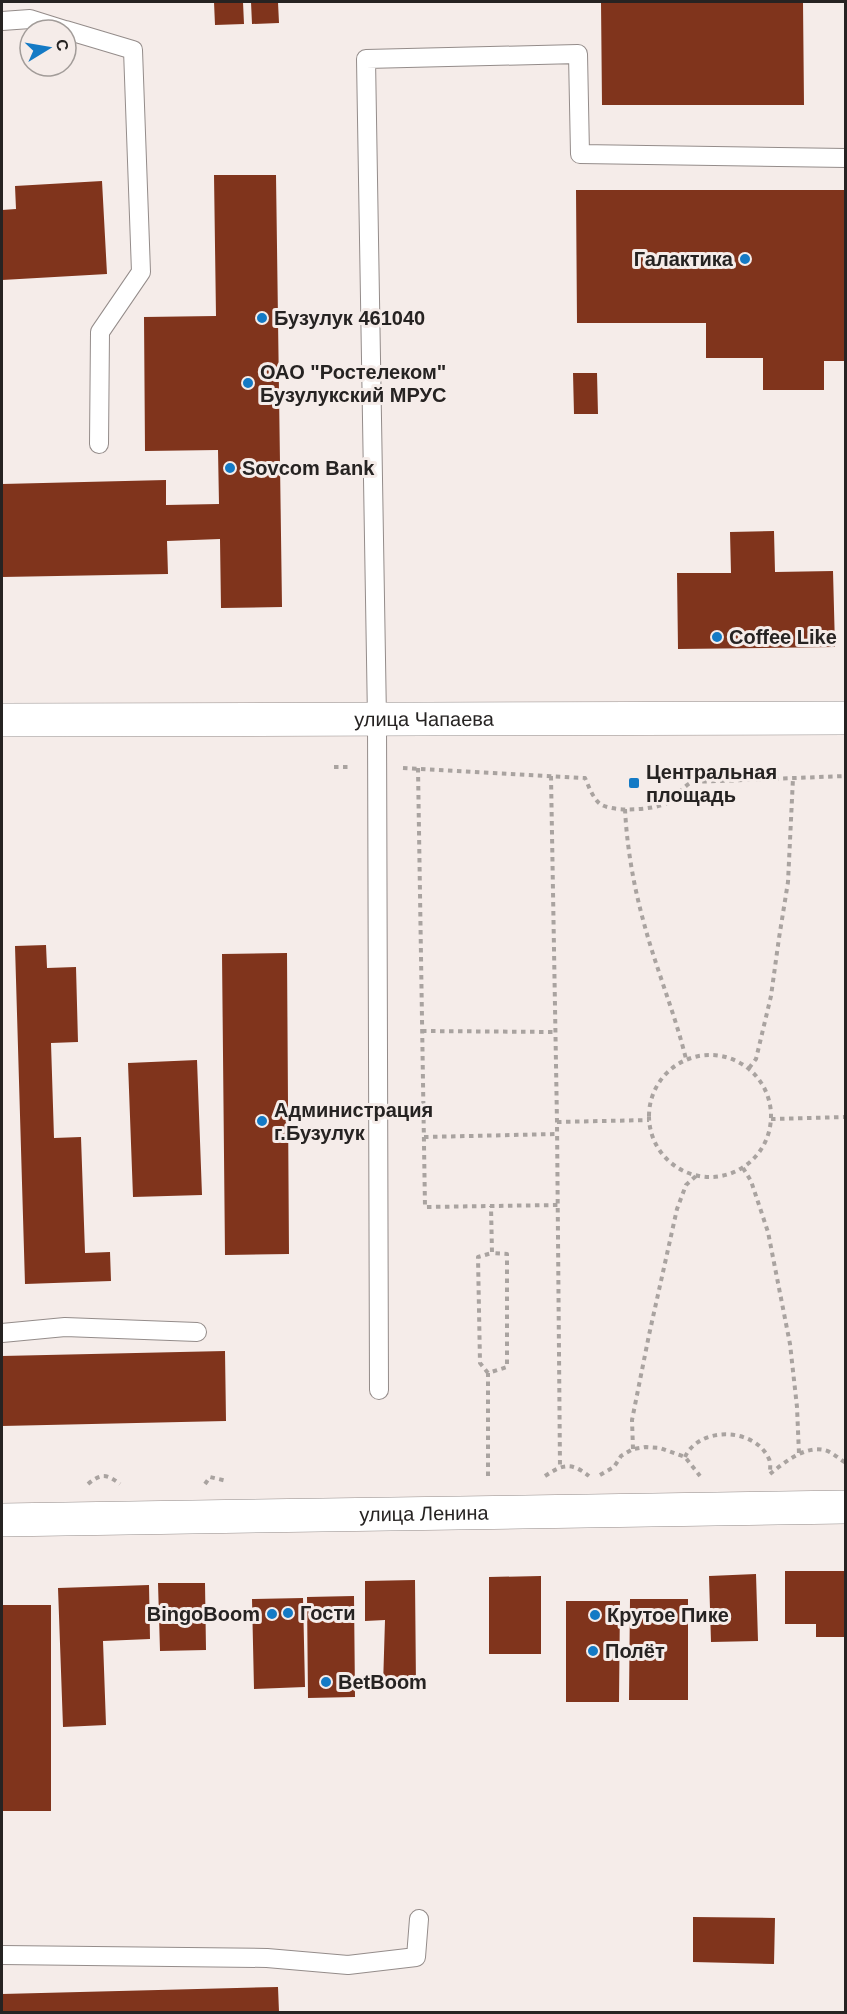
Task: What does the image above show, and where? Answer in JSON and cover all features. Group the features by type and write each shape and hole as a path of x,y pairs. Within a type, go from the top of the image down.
{"street":[{"name":"улица Чапаева","path":"2,720 846,718"},
{"name":"улица Ленина","path":"2,1520 846,1507"}],"lane":[{"path":"2,21 18,20"},
{"path":"78,34 133,50 141,272 100,332 99,444"},
{"path":"379,1390 377,719 366,59 578,54 580,154 846,158"},
{"path":"2,1333 65,1327 197,1332"},
{"path":"2,1955 267,1958 348,1965 416,1957 419,1919"}],"path":[{"path":"334,767 355,767"},
{"path":"399,768 585,778 593,796 599,803 607,808 625,809 664,805 672,800 685,785 692,782 846,776"},
{"path":"418,768 425,1207 558,1205"},
{"path":"551,776 560,1468"},
{"path":"749,1068 756,1059 771,996 789,882 793,778"},
{"path":"625,809 626,837 638,900 686,1059"},
{"path":"422,1031 555,1032"},
{"path":"705,1055 724,1056 749,1068 770,1100 770,1129 762,1147 743,1168 715,1177 696,1175 678,1168 663,1155 653,1139 649,1120 650,1101 658,1083 670,1069 686,1059 705,1055"},
{"path":"771,1119 846,1116"},
{"path":"557,1122 649,1120"},
{"path":"424,1137 557,1134"},
{"path":"743,1168 751,1181 768,1232 790,1344 797,1407 799,1454"},
{"path":"633,1449 632,1420 677,1209 686,1185 696,1175"},
{"path":"491,1206 492,1253"},
{"path":"488,1373 507,1366 507,1254 492,1253 478,1257 480,1363 488,1373 488,1476"},
{"path":"685,1457 688,1450 702,1440 736,1435 752,1441 765,1453 770,1460 770,1474"}],"building":[{"path":"214,2 243,2 244,24 215,25"},
{"path":"251,2 278,2 279,23 252,24"},
{"path":"601,2 803,2 804,105 602,105"},
{"path":"214,175 276,175 282,607 221,608 220,539 167,541 168,574 2,577 2,484 166,480 166,505 219,504 218,450 145,451 144,317 216,316"},
{"path":"102,181 107,274 2,280 2,210 16,209 15,186"},
{"path":"576,190 846,190 846,361 824,361 824,390 763,390 763,358 706,358 706,323 577,323"},
{"path":"573,373 597,373 598,414 574,414"},
{"path":"774,531 775,572 833,571 835,647 678,649 677,573 731,573 730,532"},
{"path":"46,945 47,968 76,967 78,1042 51,1043 54,1138 81,1137 85,1253 110,1252 111,1281 25,1284 15,946"},
{"path":"287,953 289,1254 225,1255 222,954"},
{"path":"197,1060 202,1195 133,1197 128,1063"},
{"path":"225,1351 226,1421 2,1426 2,1356"},
{"path":"785,1571 846,1571 846,1637 816,1637 816,1624 785,1624"},
{"path":"756,1574 758,1641 711,1642 709,1576"},
{"path":"541,1576 541,1654 489,1654 489,1577"},
{"path":"415,1580 416,1687 383,1686 385,1620 365,1621 365,1581"},
{"path":"158,1583 205,1583 206,1650 160,1651"},
{"path":"149,1585 150,1639 103,1641 106,1725 63,1727 58,1588"},
{"path":"354,1596 355,1697 308,1698 307,1597"},
{"path":"303,1598 305,1687 254,1689 252,1599"},
{"path":"630,1599 688,1599 688,1700 629,1700"},
{"name":"Полёт","path":"566,1601 620,1601 619,1702 566,1702"},
{"path":"2,1605 51,1605 51,1811 2,1811"},
{"path":"693,1917 775,1918 774,1964 693,1962"},
{"path":"278,1987 279,2012 2,2012 2,1994"}],"place":[{"name":"Галактика","path":"745,259"},
{"name":"Бузулук 461040","path":"262,318"},
{"name":"ОАО \"Ростелеком\" Бузулукский МРУС","path":"248,383"},
{"name":"Sovcom Bank","path":"230,468"},
{"name":"Coffee Like","path":"717,637"},
{"name":"Центральная площадь","path":"634,783"},
{"name":"Администрация г.Бузулук","path":"262,1121"},
{"name":"Гости","path":"288,1613"},
{"name":"BingoBoom","path":"272,1614"},
{"name":"Крутое Пике","path":"595,1615"},
{"name":"Полёт","path":"593,1651"},
{"name":"BetBoom","path":"326,1682"}]}
